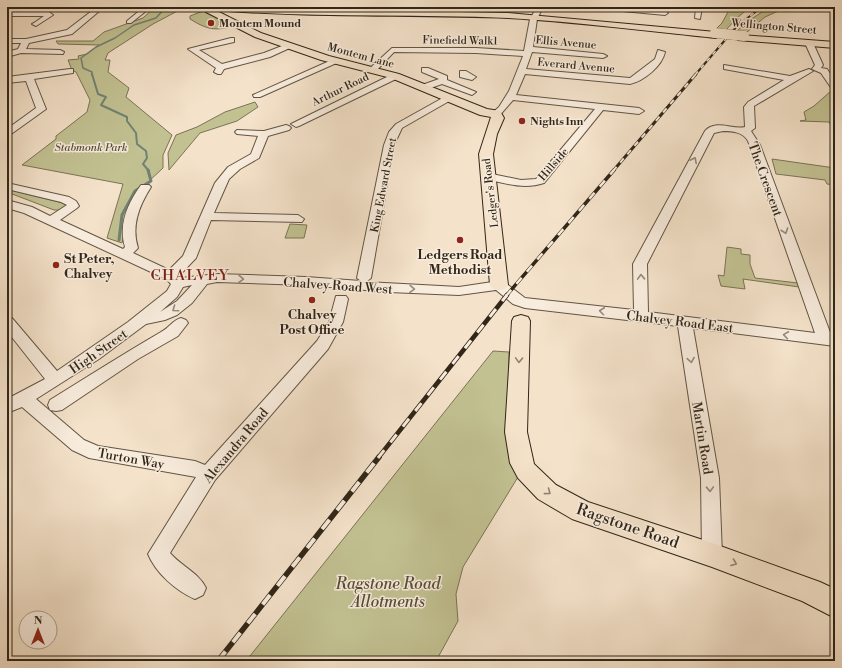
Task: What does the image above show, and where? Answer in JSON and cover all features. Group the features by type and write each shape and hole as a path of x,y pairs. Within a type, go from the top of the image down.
{"main road":[{"path":"248,7 322,11 478,12 534,17"},
{"path":"221,10 534,17"},
{"name":"Montem Lane","path":"221,10 258,35 337,61 395,76 484,112 496,114"},
{"name":"Wellington Street","path":"534,17 666,28 742,37 834,45"},
{"name":"Wellington Street","path":"742,37 834,45"},
{"name":"Ledger's Road","path":"496,114 498,118 491,134 486,154 487,176 490,182 499,285"},
{"name":"Ragstone Road","path":"523,312 516,432 522,463 526,472 547,492 581,511 712,555 810,591 835,604"}],"street":[{"path":"7,41 26,41 69,32 101,7"},
{"path":"129,22 148,7"},
{"path":"534,17 540,7"},
{"path":"601,7 665,10 666,28"},
{"path":"698,18 699,7"},
{"path":"7,14 50,15 36,24"},
{"name":"Ledger's Road","path":"496,114 501,111 510,97 521,71 528,51 534,17"},
{"path":"232,40 192,49 219,69 267,55 290,46"},
{"path":"20,51 26,41"},
{"path":"809,43 819,65 816,70"},
{"name":"Finefield Walk1","path":"372,70 388,56 388,50 454,51 484,47 528,51"},
{"path":"7,55 20,51 60,52"},
{"name":"Ellis Avenue","path":"528,51 603,56"},
{"name":"Everard Avenue","path":"521,71 630,81 635,80 643,71 659,60 660,52"},
{"path":"257,95 337,61"},
{"path":"727,67 791,79"},
{"path":"426,70 442,76 444,78 442,80"},
{"path":"816,70 835,87"},
{"path":"745,131 750,128 749,107 751,104 791,79 816,70 835,72"},
{"path":"7,80 70,71"},
{"path":"425,87 442,80 466,75"},
{"name":"Arthur Road","path":"296,124 395,76"},
{"path":"7,134 41,109 30,79 28,78"},
{"path":"442,80 472,92"},
{"path":"510,97 639,111"},
{"name":"King Edward Street","path":"364,278 376,250 389,145 394,132 399,126 448,98"},
{"name":"Hillside","path":"487,176 528,184 540,181 601,107"},
{"path":"240,132 264,134 286,128"},
{"name":"The Crescent","path":"642,316 640,264 710,131 724,128 745,131 755,144 832,342"},
{"name":"High Street","path":"7,407 55,380 113,342 142,320 172,294 174,279 189,258 228,172 236,165 255,156 264,134"},
{"path":"7,186 66,199 72,203 73,206 66,212 50,221"},
{"path":"124,254 132,248 127,238 130,216 136,200 145,188"},
{"path":"7,204 28,210 124,254 174,279"},
{"path":"207,216 298,219"},
{"name":"Chalvey Road West","path":"174,279 217,278 306,281 362,287 459,291 499,285"},
{"path":"142,320 166,315 183,303 200,285 202,279"},
{"path":"499,285 518,301 523,312"},
{"name":"Alexandra Road","path":"195,588 170,569 158,554 208,474 323,345 336,322 341,299"},
{"name":"Chalvey Road East","path":"523,312 642,316 832,342"},
{"path":"7,321 55,380"},
{"name":"Martin Road","path":"685,322 710,478 712,555"},
{"path":"56,405 133,355 172,327"},
{"path":"113,342 133,355"},
{"name":"Turton Way","path":"23,398 78,445 95,453 195,469 208,474"}],"green space":[{"name":"Stabmonk Park","path":"155,7 185,7 153,24 108,53 105,60 110,60 108,72 129,88 126,97 172,135 163,155 163,168 134,195 122,243 107,238 123,184 22,165 56,139 56,136 87,112 90,100 76,72 72,70 68,60 79,59 78,56 87,54 99,45 58,44 56,41 93,41 104,32 143,18"},
{"path":"316,7 517,7 530,9 516,12 315,9"},
{"path":"726,7 750,7 724,32 714,31 722,23 728,12"},
{"path":"770,7 787,7 765,17 746,33 736,32 745,23"},
{"path":"203,11 235,26 216,29 207,27 190,19 190,16"},
{"path":"831,91 835,94 835,129 833,129 829,122 800,121 806,120 804,112 814,106"},
{"path":"255,102 258,107 237,121 200,133 169,170 168,153 176,135 197,127 225,112"},
{"path":"772,159 835,168 835,185 827,184 825,180 776,174"},
{"path":"7,189 67,204 69,206 61,210 54,210 7,192"},
{"path":"290,224 307,225 304,238 285,238"},
{"path":"727,247 741,249 741,254 750,255 750,264 755,278 798,283 799,287 743,279 745,289 721,286 718,275 724,276"},
{"name":"Ragstone Road Allotments","path":"493,351 509,352 507,442 509,458 518,477 463,567 456,594 458,621 436,661 246,661"}],"waterway":[{"path":"92,74 92,72 83,68 81,58 96,47 115,38 134,25 156,18 166,7"},
{"path":"92,74 98,94 106,97 101,105 127,117 127,121 136,133 137,144 146,151 147,158 143,164 149,171"},
{"path":"119,240 122,215 135,191 151,181 148,170"}],"railway":[{"path":"695,75 738,25 762,7"},
{"path":"613,171 696,74"},
{"path":"506,296 614,170"},
{"path":"378,458 507,295"},
{"path":"218,661 379,457"}],"place":[{"name":"Montem Mound","path":"211,23"},
{"name":"Nights Inn","path":"522,121"},
{"name":"Ledgers Road Methodist","path":"460,240"},
{"name":"St Peter, Chalvey","path":"56,265"},
{"name":"Chalvey Post Office","path":"312,300"}],"district":[{"name":"CHALVEY","path":"190,275"}]}
